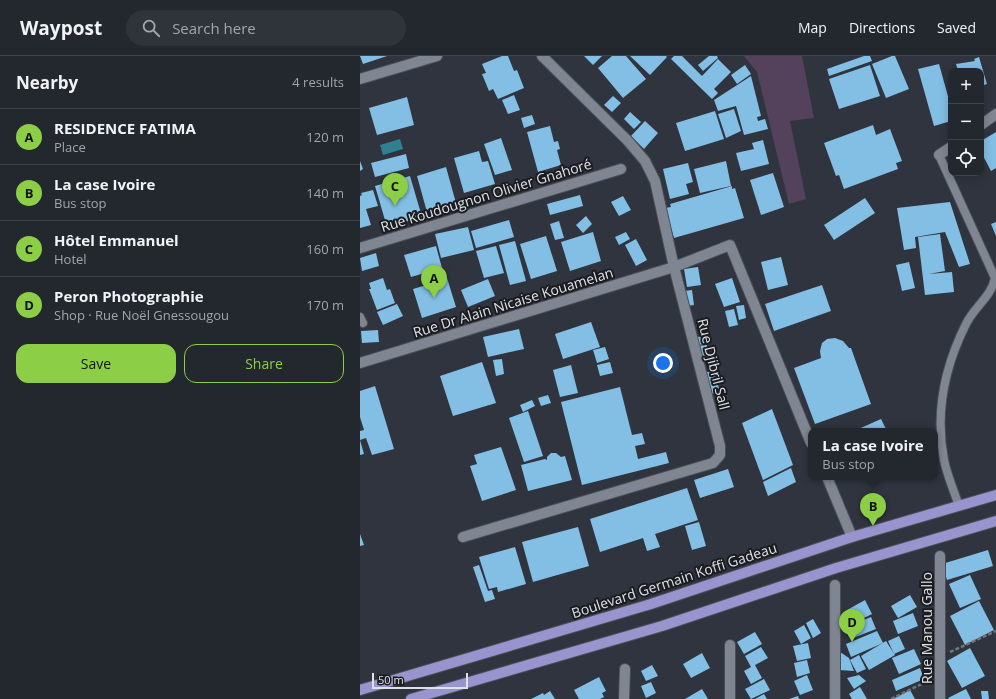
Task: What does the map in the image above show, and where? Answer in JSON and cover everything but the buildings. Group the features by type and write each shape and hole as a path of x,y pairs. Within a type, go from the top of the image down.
{"main road":[{"name":"Boulevard Germain Koffi Gadeau","path":"360,690 651,604 852,537 996,495"},
{"path":"411,699 662,626 836,568 996,521"}],"street":[{"path":"360,79 437,56"},
{"name":"Rue Djibril Sall","path":"463,537 712,462 720,455 720,446 674,268 655,182 645,161 628,141 542,56"},
{"path":"984,123 996,114"},
{"path":"940,155 948,149"},
{"name":"Rue Koudougnon Olivier Gnahoré","path":"360,248 620,169"},
{"name":"Rue Dr Alain Nicaise Kouamelan","path":"360,363 674,268 730,246 808,436"},
{"path":"828,480 852,537"},
{"name":"Rue Manou Gallo","path":"940,556 940,699"},
{"path":"835,586 835,699"},
{"path":"730,645 730,699"},
{"path":"624,699 625,669"}],"lane":[{"path":"940,155 995,278 993,288 969,318 955,347 946,375 941,404 940,432 944,460 959,506"}],"path":[{"path":"940,656 996,631"},
{"path":"891,699 940,674"}],"shaded area":[{"path":"744,56 802,56 814,118 790,121 806,199 789,204 757,72"}],"water":[{"path":"400,139 403,149 383,155 380,145"}],"place":[{"name":"Hôtel Emmanuel","path":"395,206"},
{"name":"RESIDENCE FATIMA","path":"434,298"},
{"name":"La case Ivoire","path":"873,526"},
{"name":"Peron Photographie","path":"852,642"}]}
